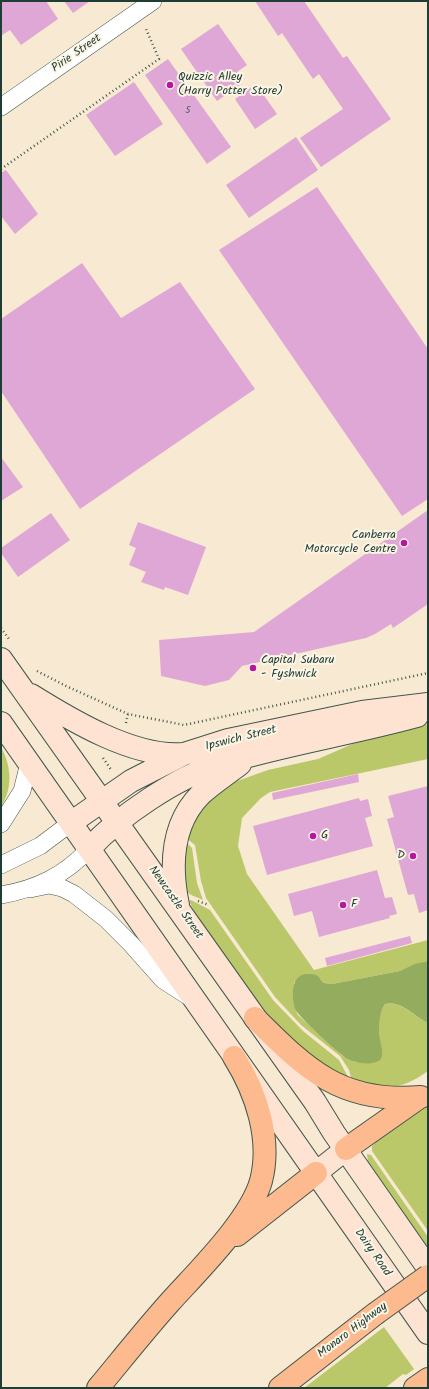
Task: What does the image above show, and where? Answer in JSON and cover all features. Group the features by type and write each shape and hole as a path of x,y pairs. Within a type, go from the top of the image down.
{"highway":[{"path":"255,1018 296,1057 333,1083 352,1091 373,1096 398,1099 424,1095"},
{"path":"98,1388 142,1333 211,1256 240,1221 258,1188 264,1166 265,1150 260,1117 251,1087 234,1057"},
{"path":"346,1149 424,1095"},
{"path":"211,1256 316,1173"},
{"name":"Monaro Highway","path":"280,1388 375,1314 428,1276"}],"main road":[{"name":"Newcastle Street","path":"1,659 117,821 346,1149"},
{"path":"23,691 79,724 121,742 162,755 184,754"},
{"name":"Ipswich Street","path":"72,822 101,800 148,772 184,754 228,740 362,712 428,704"},
{"name":"Ipswich Street","path":"89,849 117,821 181,780 219,764 376,727 428,713"},
{"path":"1,723 72,822 89,849 316,1173 346,1149 428,1268"},
{"path":"179,910 174,881 173,857 181,824 190,808 202,794 249,757"},
{"name":"Dairy Road","path":"316,1173 428,1333"}],"street":[{"name":"Pirie Street","path":"1,107 153,1"},
{"path":"1,824 22,791 29,763"},
{"path":"1,865 40,846 72,822"},
{"path":"30,889 64,873 89,849"},
{"path":"1,895 43,885 56,886 74,894 106,918 163,980 195,1000"}],"path":[{"path":"1,169 159,59 138,11"},
{"path":"34,670 128,714 184,725 428,673"}],"green space":[{"path":"428,724 428,759 270,792 261,798 242,818 238,846 247,874 314,970 428,940 428,961 400,971 332,984 324,983 318,977 294,982 295,1009 298,1015 343,1056 355,1062 373,1063 382,1056 379,1023 385,1004 390,1003 401,1006 428,1023 428,1071 408,1083 392,1086 374,1085 352,1081 349,1070 340,1056 301,1025 275,997 206,898 201,881 195,845 186,838 204,802 229,784 268,770 318,759 366,738"},
{"path":"1,747 9,769 8,791 2,805"},
{"path":"186,842 192,848 197,883 203,900 188,893 182,885 182,866"},
{"path":"191,900 210,910 273,1000 303,1031 339,1060 348,1077 337,1073 319,1062 300,1047 265,1011 250,992 194,911 189,901"},
{"path":"428,961 428,1023 402,1006 391,1003 385,1004 381,1013 379,1024 382,1058 377,1062 364,1063 355,1062 348,1059 337,1051 303,1019 295,1009 293,988 297,979 306,974 318,976 324,983 332,984 400,971 415,964"},
{"path":"428,1106 428,1231 372,1151 372,1146"},
{"path":"367,1154 371,1155 428,1237 427,1248 368,1162"},
{"path":"384,1327 414,1369 406,1375 403,1374 385,1388 304,1388"}],"building":[{"path":"1,1 46,1 58,19 21,45 10,30 2,35 1,33"},
{"path":"64,1 90,1 73,13"},
{"path":"255,1 304,1 343,58 347,56 391,119 321,167 300,138 343,109 319,74 313,79 282,33 278,36"},
{"path":"218,24 247,65 237,72 238,74 234,77 240,85 217,101 181,49"},
{"path":"168,59 231,147 207,164 145,75"},
{"path":"134,82 163,124 115,156 86,115"},
{"path":"256,84 277,114 255,129 235,99"},
{"path":"296,137 318,170 249,218 226,185"},
{"path":"6,170 38,214 15,234 1,216 1,173"},
{"path":"317,187 428,349 428,499 402,516 219,250"},
{"path":"82,263 121,318 180,282 255,389 80,509 1,391 1,319"},
{"path":"1,457 23,487 1,501"},
{"path":"428,510 428,604 393,628 391,624 366,638 242,666 229,680 205,686 161,676 159,640 254,632"},
{"path":"51,513 70,540 18,577 1,553 1,548"},
{"path":"138,522 206,547 188,595 165,587 164,590 141,582 146,572 129,565 136,548 129,545"},
{"path":"358,774 359,782 273,800 272,793"},
{"name":"D","path":"428,786 428,910 419,913 414,894 408,895 387,819 394,817 388,796"},
{"name":"G","path":"359,798 360,801 368,799 372,816 365,818 373,846 267,875 253,826"},
{"name":"F","path":"377,870 385,898 392,897 397,914 389,916 390,918 319,937 312,911 294,916 288,894"},
{"path":"410,936 412,943 327,966 325,958"}],"place":[{"name":"Quizzic Alley (Harry Potter Store)","path":"170,85"},
{"name":"Canberra Motorcycle Centre","path":"404,543"},
{"name":"Capital Subaru - Fyshwick","path":"253,668"},
{"name":"G","path":"313,836"},
{"name":"D","path":"413,856"},
{"name":"F","path":"343,905"}]}
